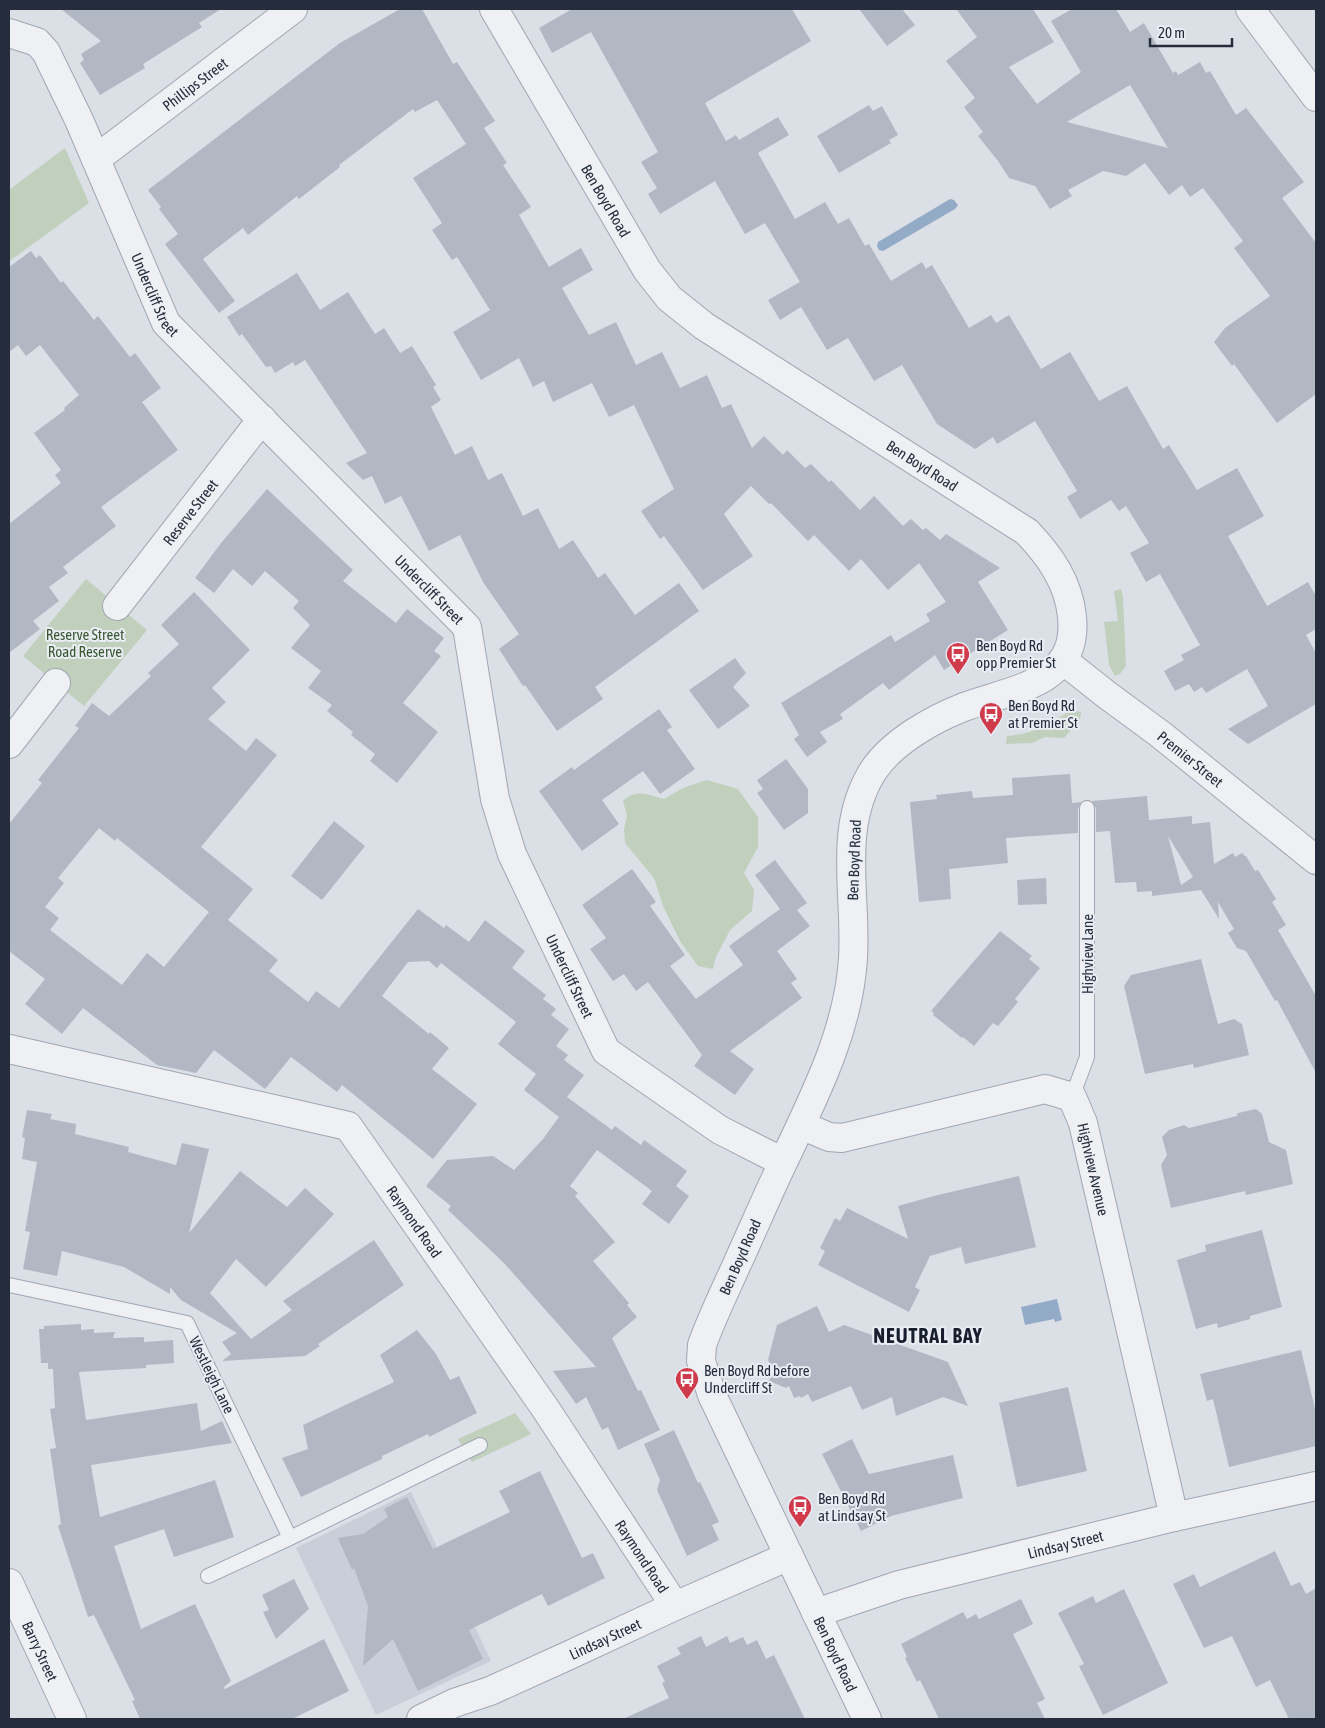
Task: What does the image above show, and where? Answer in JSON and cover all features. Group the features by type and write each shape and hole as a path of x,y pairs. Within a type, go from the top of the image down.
{"street":[{"name":"Phillips Street","path":"96,159 294,9"},
{"name":"Ben Boyd Road","path":"494,9 632,246 659,287 669,298 704,326 1027,532 1051,560 1064,582 1072,608 1071,646 1064,660 1052,673 1021,689 964,708 924,727 894,748 884,758 864,786 853,819 853,958 842,1024 801,1125 707,1330 702,1345 701,1362 712,1395 867,1719"},
{"path":"1250,9 1316,97"},
{"name":"Undercliff Street","path":"9,32 37,42 46,52 96,159 166,323 467,627 495,799 512,854 606,1051 720,1130 784,1162"},
{"name":"Reserve Street","path":"116,606 262,419"},
{"name":"Premier Street","path":"1064,660 1160,734 1316,860"},
{"path":"9,744 56,683"},
{"name":"Raymond Road","path":"9,1049 348,1126 545,1408 675,1606"},
{"path":"801,1125 829,1137 842,1138 1045,1089 1072,1097"},
{"name":"Highview Avenue","path":"1072,1097 1083,1123 1174,1517"},
{"name":"Lindsay Street","path":"816,1613 899,1585 1174,1517 1316,1486"},
{"name":"Lindsay Street","path":"421,1719 458,1711 490,1691 789,1556"},
{"name":"Barry Street","path":"9,1583 72,1719"}],"lane":[{"name":"Highview Lane","path":"1072,1097 1087,1057 1087,808"},
{"name":"Westleigh Lane","path":"9,1285 186,1322 290,1538"},
{"path":"208,1576 480,1445"}],"shaded area":[{"path":"411,1492 491,1661 376,1715 296,1548"}],"green space":[{"path":"65,148 89,203 9,260 9,190"},
{"name":"Reserve Street Road Reserve","path":"86,579 147,630 84,706 23,656"},
{"path":"1121,589 1126,666 1120,674 1115,676 1109,665 1104,622 1118,621 1114,591"},
{"path":"1071,710 1081,712 1080,719 1064,738 1045,737 1032,743 1006,744 1007,736 1023,734 1045,727"},
{"path":"707,780 738,789 758,817 758,847 744,873 754,890 752,911 730,930 716,957 713,969 698,966 680,941 663,906 654,878 625,843 624,829 627,815 623,801 628,797 638,794 648,794 664,799 683,788"},
{"path":"515,1413 531,1434 472,1462 458,1439"}],"water":[{"path":"950,199 954,200 958,205 955,209 883,251 879,250 878,242"},
{"path":"1057,1299 1062,1320 1055,1322 1054,1319 1025,1325 1021,1307"}],"building":[{"path":"61,9 221,9 199,23 202,27 143,64 145,68 100,95 80,63 84,60 81,54 101,41"},
{"path":"400,9 422,9 453,64 457,62 495,121 484,128 507,163 503,165 531,207 519,215 549,267 581,248 593,270 562,288 589,335 616,322 636,365 662,352 680,388 707,375 722,408 731,404 752,448 764,436 783,455 787,450 805,468 811,464 829,482 831,480 860,510 874,496 903,526 911,519 923,530 926,528 940,540 946,534 1000,568 978,582 1008,630 944,670 935,655 889,690 883,683 840,714 843,719 820,732 827,742 807,757 794,739 799,735 781,703 891,635 895,642 930,621 926,614 946,602 919,563 888,590 861,559 849,571 814,535 808,541 771,503 769,504 751,486 724,514 753,556 703,590 664,536 660,539 641,511 674,489 634,405 609,417 592,383 553,402 544,381 533,387 519,358 481,380 453,332 490,310 457,257 452,260 432,230 442,223 413,178 466,144 437,100 415,112 413,109 339,165 340,167 299,199 297,196 248,235 243,228 203,259 235,301 219,313 165,244 178,234 159,209 161,207 148,190 340,43"},
{"path":"572,9 792,9 811,41 705,103 726,141 736,135 739,140 778,117 789,135 758,153 795,219 825,202 838,224 849,218 865,246 869,244 891,281 922,262 926,269 932,265 969,328 991,315 996,323 1009,315 1041,369 1070,352 1099,401 1127,386 1163,449 1169,445 1197,490 1237,468 1264,516 1228,536 1267,606 1308,582 1316,596 1316,629 1306,635 1316,653 1316,704 1248,744 1228,729 1268,706 1247,669 1206,693 1202,687 1194,692 1189,684 1175,691 1164,671 1184,660 1181,655 1200,645 1160,574 1146,582 1130,553 1149,543 1126,506 1119,511 1111,500 1080,519 1067,497 1077,491 1035,421 997,444 993,437 975,449 937,424 902,365 874,381 848,338 827,350 801,307 780,320 768,300 800,282 765,223 745,234 715,181 660,214 648,194 657,188 641,162 658,152 591,32 552,53 539,28"},
{"path":"859,9 902,9 915,25 887,46"},
{"path":"956,9 1033,9 1054,42 1009,67 1037,104 1081,72 1051,21 1072,9 1116,9 1130,32 1144,23 1173,73 1176,71 1178,75 1200,62 1206,73 1210,71 1236,115 1246,108 1304,182 1282,198 1316,243 1316,394 1277,423 1234,364 1232,366 1214,342 1225,328 1270,296 1234,248 1243,241 1203,188 1190,197 1182,185 1169,195 1145,163 1126,176 1103,171 1068,190 1072,196 1050,209 1035,186 1009,178 978,136 983,132 964,107 975,98 946,61 977,37","holes":["1130,85 1168,148 1067,122"]},
{"path":"869,105 873,111 882,106 898,135 889,140 891,143 839,173 817,136"},
{"path":"31,251 36,258 40,255 61,283 63,281 94,320 98,316 130,357 135,353 161,388 142,402 178,450 101,507 116,526 63,567 68,573 49,587 59,601 33,621 40,629 9,653 9,524 61,483 55,475 61,470 34,433 65,410 64,408 79,395 40,345 26,356 18,345 9,352 9,267"},
{"path":"297,273 320,310 348,292 375,334 384,328 400,353 412,346 436,385 433,387 441,400 431,407 455,455 472,446 488,480 502,473 523,516 538,508 559,549 573,540 598,578 605,573 635,615 679,583 699,611 595,687 603,699 557,731 525,685 523,686 499,649 519,634 483,582 460,535 429,551 401,496 385,504 372,476 363,480 346,463 367,453 305,360 295,366 293,362 275,373 271,366 266,367 242,334 239,336 227,317"},
{"path":"267,489 353,570 343,581 396,623 407,609 444,638 434,651 441,656 403,703 438,732 397,783 370,761 375,754 351,735 353,732 327,711 332,705 308,688 321,671 291,648 310,625 293,608 299,601 265,571 252,586 233,569 214,593 195,578 221,543"},
{"path":"194,592 250,650 212,688 226,702 208,719 246,751 256,738 277,755 201,847 253,889 228,920 278,960 269,971 308,1002 316,991 339,1008 418,909 444,928 446,925 469,942 485,920 525,951 512,968 546,995 543,999 556,1009 551,1015 569,1029 556,1046 568,1055 564,1060 584,1075 567,1097 612,1130 615,1126 641,1145 644,1140 687,1171 676,1186 689,1196 669,1224 642,1204 652,1191 597,1150 570,1186 578,1193 575,1196 615,1242 593,1261 629,1303 627,1305 637,1317 612,1338 638,1391 641,1390 660,1430 618,1450 608,1427 602,1430 586,1397 576,1404 553,1371 596,1367 504,1263 448,1210 451,1206 426,1186 447,1160 493,1156 514,1170 543,1139 559,1117 524,1090 536,1074 498,1044 516,1022 441,963 437,968 429,961 408,962 382,996 449,1048 432,1069 477,1104 433,1159 342,1085 337,1092 291,1057 265,1089 214,1050 196,1073 157,1065 83,1008 62,1034 25,1004 45,979 9,951 9,824 42,783 38,780 79,728 75,726 92,703 109,716 151,676 148,673 179,644 161,625","holes":["99,828 115,841 117,838 209,912 164,967 147,953 122,985 50,930 59,918 45,907 64,883 58,878"]},
{"path":"735,658 746,673 733,687 750,706 718,729 689,690"},
{"path":"659,709 672,727 667,730 695,769 660,794 643,771 602,800 619,824 582,851 539,791 572,767 574,770"},
{"path":"786,759 808,789 808,813 784,830 757,793 763,789 757,780"},
{"path":"1070,774 1072,803 1081,802 1078,808 1078,833 1006,838 1008,863 949,869 951,899 919,902 910,802 937,799 936,795 972,791 973,798 1013,795 1012,778"},
{"path":"1147,796 1149,820 1192,816 1192,824 1210,822 1214,864 1233,853 1235,857 1242,853 1255,871 1258,870 1276,899 1272,902 1286,925 1278,930 1316,996 1316,1073 1277,1000 1275,1001 1246,951 1237,948 1228,933 1234,929 1218,902 1219,919 1201,890 1152,896 1152,891 1137,892 1136,882 1115,883 1110,831 1096,832 1096,808 1092,801","holes":["1168,836 1193,877 1181,885"]},
{"path":"334,821 365,846 322,900 291,876"},
{"path":"775,860 807,903 797,910 810,926 777,951 797,979 791,983 802,998 730,1051 754,1069 735,1095 694,1066 702,1055 648,982 636,991 624,974 613,981 590,949 606,938 582,905 632,869 656,902 650,906 685,955 670,966 696,999 743,965 729,946 780,909 755,875"},
{"path":"1046,878 1047,904 1018,905 1017,880"},
{"path":"1000,931 1032,956 1029,959 1040,968 1015,999 1018,1002 998,1026 993,1023 974,1046 933,1015 934,1013 931,1011"},
{"path":"1201,959 1218,1024 1234,1019 1242,1024 1249,1055 1194,1068 1193,1064 1145,1074 1124,986 1131,975"},
{"path":"1256,1109 1262,1114 1269,1142 1286,1150 1293,1184 1246,1195 1245,1191 1171,1208 1161,1165 1167,1155 1162,1137 1169,1130 1184,1125 1189,1128 1237,1116 1238,1113"},
{"path":"27,1110 52,1114 50,1119 76,1124 75,1134 129,1147 128,1152 176,1165 182,1143 209,1149 189,1233 240,1171 287,1207 305,1188 334,1214 266,1287 236,1259 210,1293 251,1339 292,1310 283,1301 374,1240 404,1285 318,1344 320,1346 305,1356 222,1361 231,1354 222,1342 237,1333 181,1300 170,1287 170,1294 124,1267 62,1251 57,1276 23,1269 30,1232 25,1231 37,1162 22,1159 25,1138 22,1137"},
{"path":"1019,1176 1036,1247 965,1264 961,1247 930,1256 915,1287 920,1290 909,1312 818,1265 825,1251 820,1248 835,1218 840,1221 847,1208 908,1239 898,1206"},
{"path":"1262,1230 1282,1307 1218,1328 1217,1323 1196,1329 1177,1260 1206,1251 1205,1245"},
{"path":"817,1306 829,1332 844,1325 948,1362 968,1406 943,1397 896,1416 892,1397 862,1410 851,1386 812,1402 808,1394 801,1398 800,1396 794,1398 789,1386 786,1388 769,1381 773,1371 768,1360 777,1325"},
{"path":"81,1324 81,1330 94,1329 94,1333 115,1332 113,1338 144,1337 144,1342 173,1340 174,1363 146,1365 146,1368 79,1372 86,1420 197,1403 201,1431 222,1421 232,1443 91,1465 100,1517 215,1480 234,1537 174,1557 164,1529 114,1546 141,1629 195,1604 231,1681 223,1688 225,1689 324,1639 349,1691 292,1719 140,1719 132,1701 135,1700 94,1615 88,1617 58,1526 61,1524 50,1449 56,1448 50,1409 55,1408 53,1369 48,1369 48,1363 41,1363 39,1329 44,1329 44,1326"},
{"path":"417,1330 436,1354 450,1380 459,1376 477,1413 429,1437 428,1434 382,1456 382,1459 301,1497 282,1458 308,1449 303,1425 394,1382 380,1355"},
{"path":"1301,1350 1316,1413 1316,1446 1229,1467 1213,1399 1207,1401 1200,1374"},
{"path":"1068,1387 1087,1471 1017,1487 999,1403"},
{"path":"674,1430 698,1483 700,1482 719,1522 712,1525 719,1540 687,1556 657,1490 660,1480 644,1444"},
{"path":"852,1439 869,1474 953,1455 963,1498 891,1516 861,1531 822,1454"},
{"path":"540,1471 582,1558 593,1553 605,1578 548,1606 542,1594 469,1630 483,1659 418,1691 393,1639 363,1666 368,1606 354,1568 352,1570 338,1538 363,1534 388,1517 384,1509 407,1497 433,1549 510,1512 499,1491"},
{"path":"1275,1551 1291,1586 1300,1582 1306,1594 1316,1588 1316,1719 1289,1719 1270,1680 1256,1687 1232,1636 1204,1648 1173,1584 1194,1574 1200,1587"},
{"path":"294,1579 309,1609 276,1639 263,1612 269,1610 262,1595"},
{"path":"1124,1589 1168,1683 1103,1715 1079,1666 1084,1664 1058,1613 1093,1596 1096,1603"},
{"path":"1021,1599 1033,1624 1013,1634 1045,1699 1037,1703 1045,1719 939,1719 920,1680 917,1682 905,1658 907,1657 901,1644 963,1612 967,1619 976,1614 979,1619"},
{"path":"701,1636 706,1647 727,1636 730,1643 743,1637 747,1645 757,1640 766,1659 774,1655 805,1719 623,1719 669,1698 662,1683 665,1682 657,1666 681,1654 677,1648"}],"place":[{"name":"Ben Boyd Rd opp Premier St","path":"958,675"},
{"name":"Ben Boyd Rd at Premier St","path":"991,735"},
{"name":"Ben Boyd Rd before Undercliff St","path":"687,1400"},
{"name":"Ben Boyd Rd at Lindsay St","path":"800,1528"}],"district":[{"name":"NEUTRAL BAY","path":"928,1335"}]}
